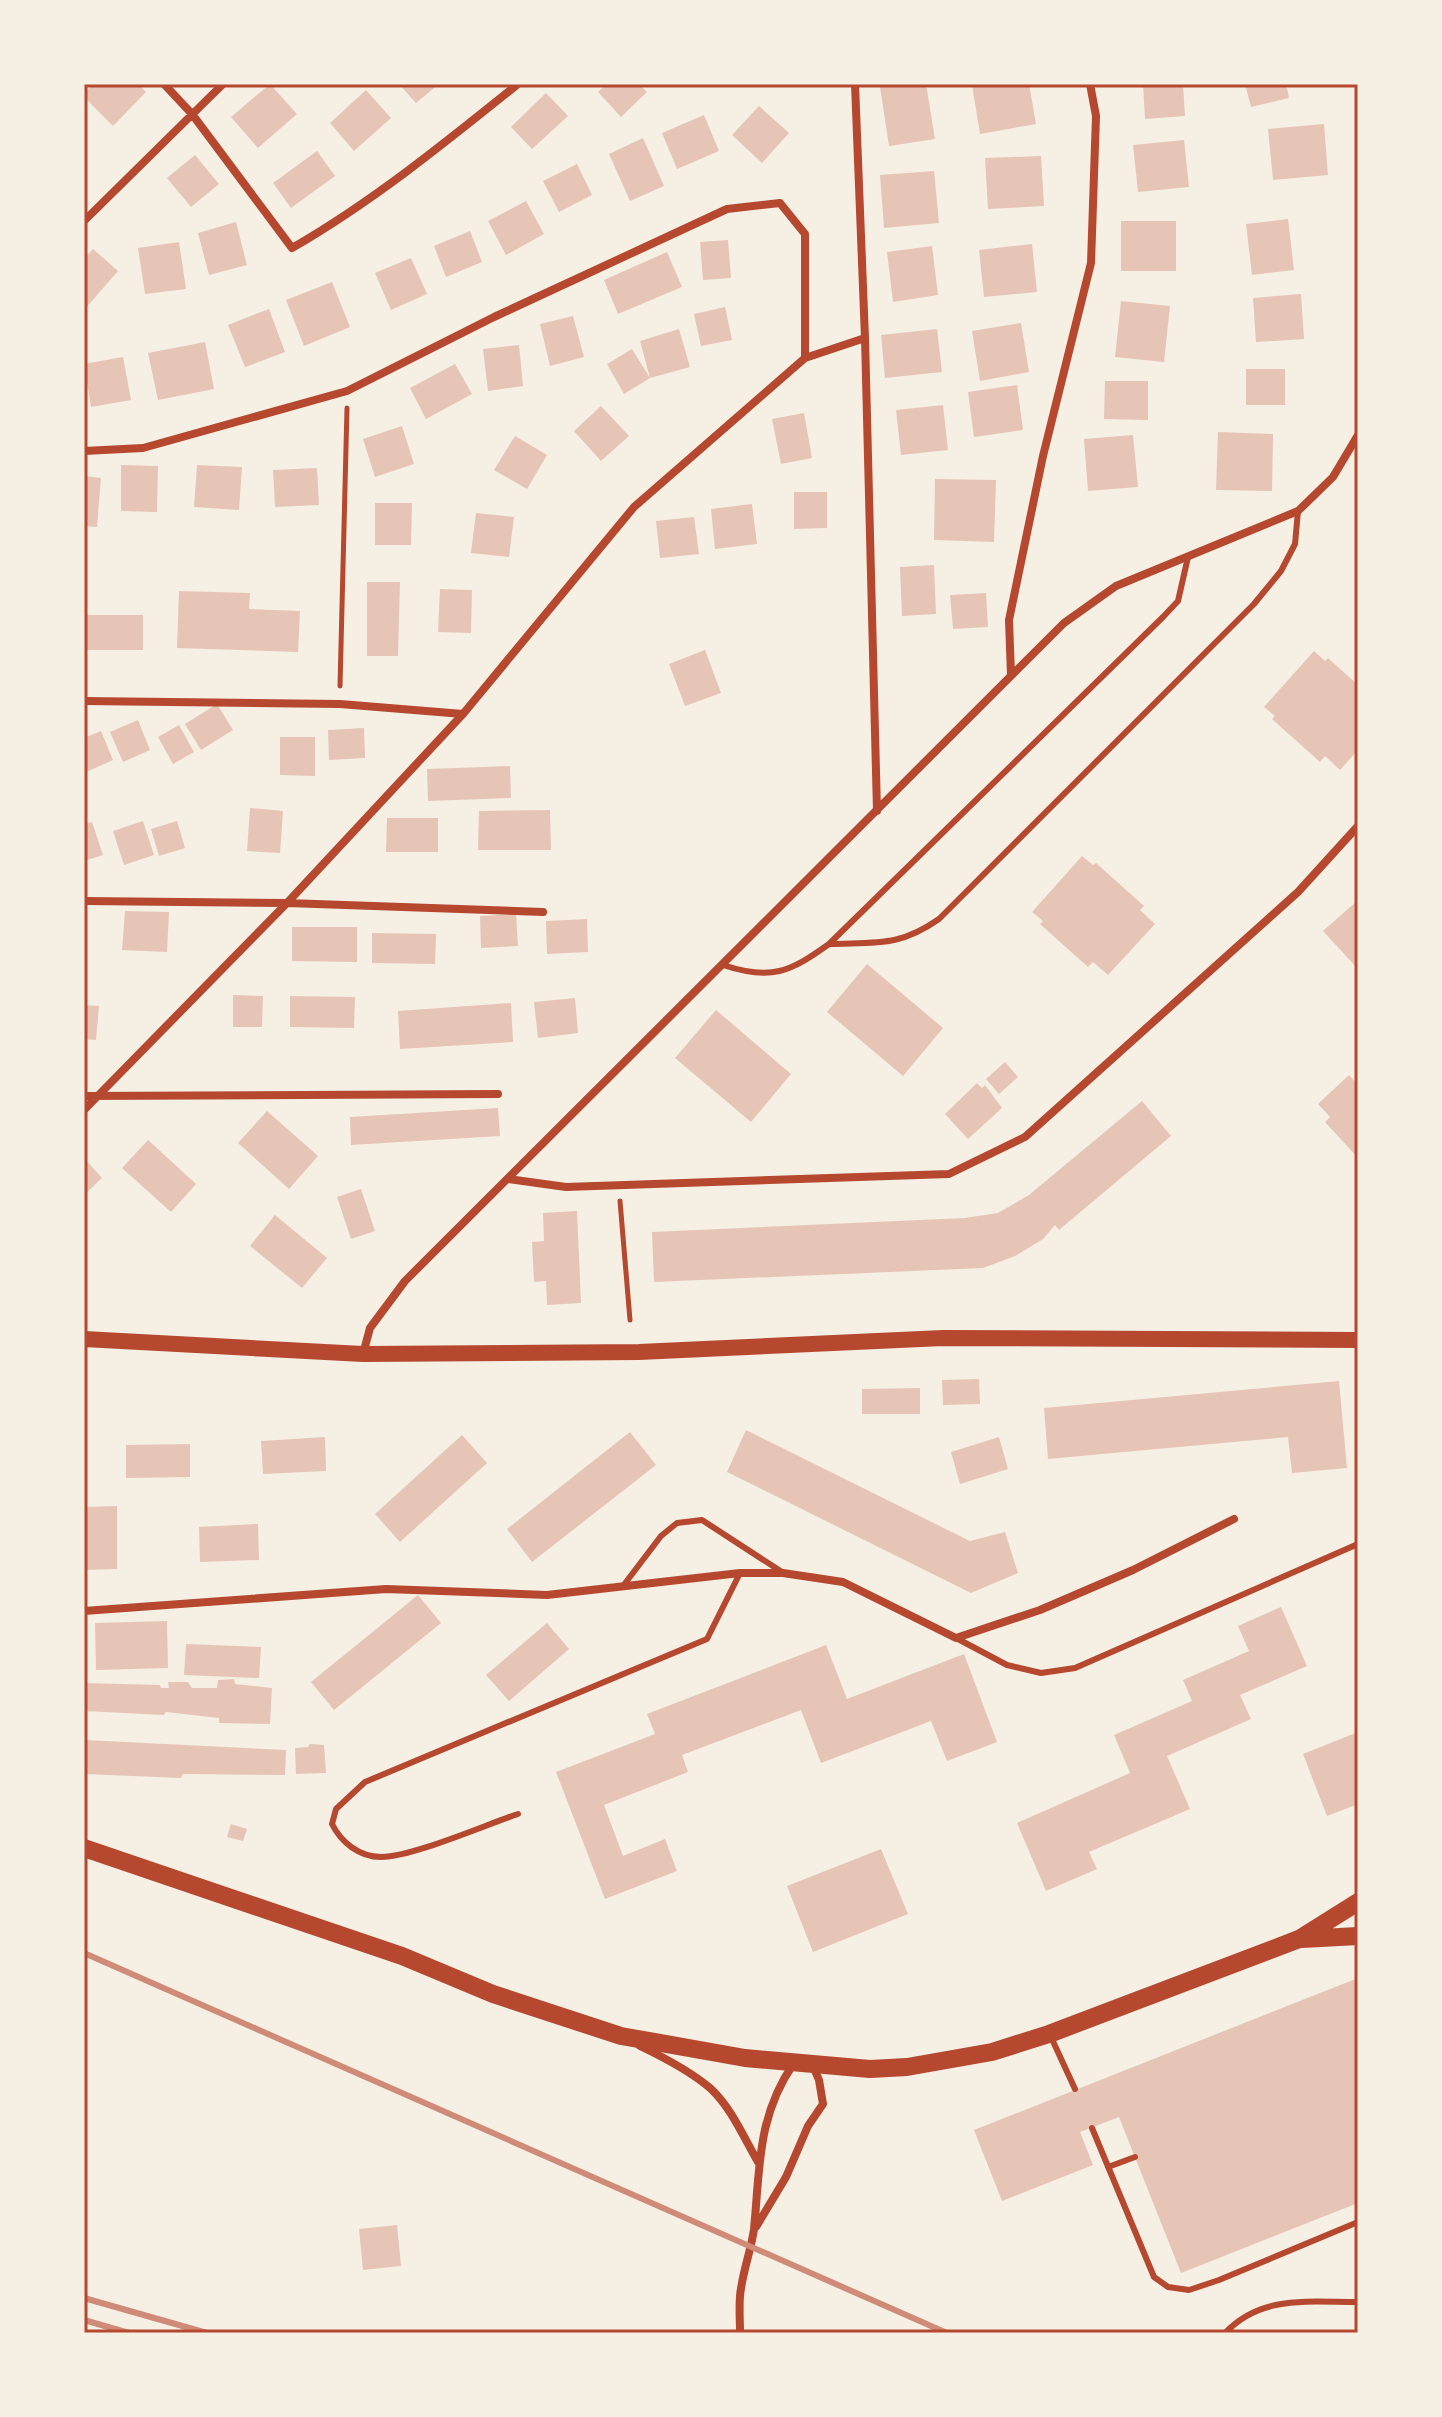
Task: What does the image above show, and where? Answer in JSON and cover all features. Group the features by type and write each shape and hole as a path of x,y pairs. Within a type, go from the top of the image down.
{"main road":[{"path":"84,1339 363,1354 639,1352 943,1338 1358,1340"},
{"path":"84,1848 402,1956 493,1994 621,2036 702,2052 870,2069 907,2067 992,2052 1049,2034 1299,1939 1358,1902"},
{"path":"1299,1939 1358,1936"}],"street":[{"path":"164,84 192,114 292,248 329,226 518,84"},
{"path":"84,221 223,84"},
{"path":"855,84 877,811"},
{"path":"1011,675 1009,620 1043,456 1091,263 1096,116 1090,84"},
{"path":"84,451 143,448 347,391 494,317 727,209 780,203 805,234 805,358"},
{"path":"84,1110 287,903 463,714 634,507 805,358 865,338"},
{"path":"363,1354 370,1328 405,1281 1064,623 1116,586 1298,511 1333,477 1358,435"},
{"path":"84,701 340,704 463,714"},
{"path":"508,1179 566,1187 949,1174 1025,1137 1298,892 1358,826"},
{"path":"84,901 287,903 543,912"},
{"path":"84,1096 498,1094"},
{"path":"84,1611 386,1589 547,1595 740,1573 783,1573 843,1582 956,1638 1067,1599 1234,1519"},
{"path":"621,2036 662,2056 710,2089 731,2115 758,2162"},
{"path":"740,2333 740,2294 753,2232 758,2162 768,2112 780,2084 803,2063 819,2080 823,2104 808,2126 786,2177 753,2232"}],"lane":[{"path":"829,944 890,942 916,935 939,919 1254,604 1281,571 1295,544 1298,511"},
{"path":"723,965 745,972 767,974 799,966 829,944 1178,601 1188,557"},
{"path":"623,1586 661,1536 677,1523 702,1520 783,1573"},
{"path":"956,1638 1007,1665 1041,1673 1075,1668 1358,1544"},
{"path":"518,1814 415,1850 381,1857 355,1850 339,1837 332,1824 336,1809 365,1782 707,1639 740,1573"},
{"path":"1049,2034 1075,2089"},
{"path":"1092,2128 1154,2277 1168,2287 1189,2290 1219,2280 1358,2222"},
{"path":"1108,2167 1135,2157"},
{"path":"1225,2333 1240,2317 1271,2304 1356,2302"}],"path":[{"path":"340,704 347,391"},
{"path":"619,1185 630,1320"}],"building":[{"path":"93,84 138,84 146,92 113,126 84,97"},
{"path":"270,84 297,114 258,148 231,117"},
{"path":"399,84 439,84 416,103"},
{"path":"607,84 639,84 647,92 621,117 598,92"},
{"path":"926,84 935,139 889,146 880,87"},
{"path":"1029,84 1036,124 980,134 972,85"},
{"path":"1143,84 1183,84 1185,116 1145,119"},
{"path":"1245,84 1286,84 1289,98 1251,107"},
{"path":"366,90 391,118 354,151 330,123"},
{"path":"546,93 568,116 532,149 511,127"},
{"path":"759,106 789,133 762,163 732,135"},
{"path":"704,115 719,151 677,169 662,133"},
{"path":"1324,124 1328,175 1273,180 1268,129"},
{"path":"643,138 664,186 630,201 609,154"},
{"path":"1184,140 1189,187 1138,192 1133,145"},
{"path":"317,151 335,176 291,208 273,183"},
{"path":"195,155 219,184 191,207 167,178"},
{"path":"1041,156 1044,206 988,209 985,158"},
{"path":"577,164 592,195 559,212 543,181"},
{"path":"934,171 939,223 884,228 880,175"},
{"path":"526,201 544,234 506,255 488,221"},
{"path":"1288,219 1294,270 1252,275 1246,224"},
{"path":"1121,221 1176,221 1176,271 1121,271"},
{"path":"236,222 247,265 209,275 198,233"},
{"path":"470,231 482,262 446,277 434,246"},
{"path":"728,240 731,278 703,280 700,242"},
{"path":"179,242 186,289 145,294 138,248"},
{"path":"1032,244 1037,292 984,297 979,250"},
{"path":"932,246 938,295 893,302 887,252"},
{"path":"93,249 118,271 84,310 84,259"},
{"path":"667,252 682,287 618,314 604,280"},
{"path":"411,258 427,294 391,310 375,273"},
{"path":"332,282 350,327 304,346 286,300"},
{"path":"1301,294 1304,339 1256,342 1253,298"},
{"path":"1121,301 1170,306 1164,362 1115,357"},
{"path":"725,307 732,340 701,346 694,314"},
{"path":"269,309 285,352 245,367 228,325"},
{"path":"573,316 584,357 550,366 540,324"},
{"path":"1021,323 1029,372 980,381 972,331"},
{"path":"679,329 690,367 650,378 640,341"},
{"path":"937,329 942,372 885,378 881,335"},
{"path":"205,342 214,389 158,400 148,353"},
{"path":"519,345 523,386 488,391 483,349"},
{"path":"632,349 650,378 624,394 607,364"},
{"path":"123,357 131,400 91,407 84,364"},
{"path":"455,364 472,394 426,419 410,388"},
{"path":"1246,369 1285,369 1285,405 1246,405"},
{"path":"1105,381 1148,381 1148,420 1104,419"},
{"path":"1017,385 1023,430 974,437 968,392"},
{"path":"943,405 948,450 901,455 896,410"},
{"path":"601,406 629,436 601,461 574,431"},
{"path":"804,413 812,458 781,464 772,419"},
{"path":"402,426 414,464 375,477 363,439"},
{"path":"1218,432 1273,434 1272,491 1216,490"},
{"path":"1133,435 1138,487 1088,491 1084,439"},
{"path":"515,436 547,455 527,489 494,470"},
{"path":"121,465 158,466 157,512 121,511"},
{"path":"197,465 242,467 239,510 194,507"},
{"path":"317,468 319,505 275,507 273,470"},
{"path":"84,476 101,478 97,527 84,526"},
{"path":"935,479 996,480 994,542 934,540"},
{"path":"794,492 827,492 827,528 794,529"},
{"path":"375,503 412,503 411,545 375,545"},
{"path":"752,504 757,544 715,549 711,509"},
{"path":"476,513 514,517 509,557 471,553"},
{"path":"694,517 699,554 660,558 656,521"},
{"path":"934,565 936,614 902,616 900,567"},
{"path":"367,582 400,582 398,656 367,656"},
{"path":"440,589 472,590 471,633 438,632"},
{"path":"179,591 250,593 249,609 300,611 298,652 177,648"},
{"path":"986,593 988,627 953,629 950,595"},
{"path":"84,615 143,615 143,650 84,650"},
{"path":"705,650 721,693 685,706 669,664"},
{"path":"1314,651 1325,661 1328,658 1358,685 1358,750 1340,770 1325,756 1320,762 1272,719 1275,716 1264,707"},
{"path":"217,704 233,730 201,750 185,724"},
{"path":"138,720 150,750 123,762 110,732"},
{"path":"179,725 194,752 173,764 158,737"},
{"path":"364,728 365,758 329,760 328,730"},
{"path":"101,731 113,760 84,773 84,738"},
{"path":"280,737 315,737 315,776 280,775"},
{"path":"510,766 511,798 428,801 427,769"},
{"path":"250,808 283,811 280,853 247,851"},
{"path":"550,810 551,850 478,850 479,811"},
{"path":"387,818 438,818 438,852 386,852"},
{"path":"143,821 154,855 124,865 113,831"},
{"path":"177,821 185,848 159,856 151,829"},
{"path":"92,822 103,855 84,861 84,824"},
{"path":"1082,856 1093,865 1096,863 1144,906 1140,910 1155,924 1108,975 1093,962 1088,967 1040,924 1043,921 1032,912"},
{"path":"1358,900 1358,969 1323,931"},
{"path":"125,911 169,912 167,952 122,950"},
{"path":"516,914 518,946 481,948 480,916"},
{"path":"587,919 588,952 547,954 546,921"},
{"path":"292,927 357,927 357,962 292,961"},
{"path":"372,933 436,934 435,964 372,963"},
{"path":"867,964 943,1028 903,1076 827,1012"},
{"path":"233,995 263,996 262,1027 233,1027"},
{"path":"290,996 355,997 354,1028 290,1027"},
{"path":"575,998 578,1033 538,1038 534,1002"},
{"path":"511,1003 513,1042 400,1049 398,1011"},
{"path":"84,1005 99,1006 96,1040 84,1039"},
{"path":"716,1010 791,1074 751,1122 675,1058"},
{"path":"1005,1062 1018,1077 999,1094 986,1079"},
{"path":"1349,1075 1358,1085 1358,1158 1325,1122 1330,1117 1318,1104"},
{"path":"977,1083 982,1088 985,1085 1002,1108 968,1139 945,1114"},
{"path":"1142,1101 1171,1136 1059,1230 1055,1225 1043,1239 1015,1256 983,1268 654,1282 652,1232 965,1218 998,1213 1029,1195"},
{"path":"498,1108 500,1136 351,1145 350,1117"},
{"path":"267,1111 318,1156 289,1189 238,1143"},
{"path":"148,1140 196,1184 171,1212 122,1168"},
{"path":"84,1158 102,1178 84,1195"},
{"path":"361,1189 375,1231 351,1239 337,1197"},
{"path":"577,1211 581,1303 547,1305 546,1281 534,1282 532,1242 544,1241 543,1213"},
{"path":"275,1215 327,1258 302,1288 250,1246"},
{"path":"979,1379 980,1404 943,1405 942,1380"},
{"path":"1339,1381 1347,1468 1292,1473 1288,1437 1048,1459 1044,1408"},
{"path":"920,1388 920,1414 862,1414 862,1389"},
{"path":"746,1430 970,1541 1005,1532 1018,1573 971,1593 727,1472"},
{"path":"630,1432 656,1465 532,1562 507,1529"},
{"path":"462,1435 487,1463 400,1542 375,1514"},
{"path":"325,1437 326,1471 263,1474 261,1441"},
{"path":"999,1437 1008,1469 960,1484 951,1452"},
{"path":"190,1444 190,1477 126,1478 126,1445"},
{"path":"117,1506 117,1569 84,1570 84,1507"},
{"path":"258,1524 259,1560 200,1562 199,1527"},
{"path":"418,1595 441,1623 334,1710 311,1682"},
{"path":"1281,1607 1307,1666 1240,1695 1251,1719 1167,1756 1190,1809 1089,1852 1097,1869 1046,1891 1017,1823 1130,1773 1114,1735 1192,1701 1183,1680 1249,1651 1238,1626"},
{"path":"167,1621 168,1668 96,1670 95,1623"},
{"path":"547,1623 569,1649 509,1701 486,1675"},
{"path":"186,1644 261,1647 259,1678 184,1675"},
{"path":"826,1645 847,1699 964,1654 997,1742 947,1761 931,1721 821,1763 801,1710 682,1755 688,1772 604,1805 623,1856 665,1839 677,1871 605,1899 556,1772 655,1734 647,1714"},
{"path":"234,1679 235,1684 272,1688 270,1724 219,1723 219,1718 166,1712 164,1715 84,1711 84,1683 160,1685 161,1688 169,1688 168,1682 188,1682 192,1688 217,1688 218,1680"},
{"path":"1358,1732 1358,1804 1327,1816 1303,1754"},
{"path":"84,1740 286,1750 285,1775 183,1774 181,1778 84,1774"},
{"path":"310,1744 324,1745 326,1773 296,1774 295,1748"},
{"path":"231,1824 247,1829 243,1841 227,1837"},
{"path":"881,1849 908,1914 813,1952 787,1886"},
{"path":"1358,1978 1358,2203 1181,2273 1119,2117 1080,2132 1093,2165 1002,2201 974,2130"},
{"path":"397,2225 401,2266 363,2270 359,2229"}],"railway":[{"path":"84,1953 947,2333"},
{"path":"84,2298 207,2333"},
{"path":"84,2320 129,2333"}]}
